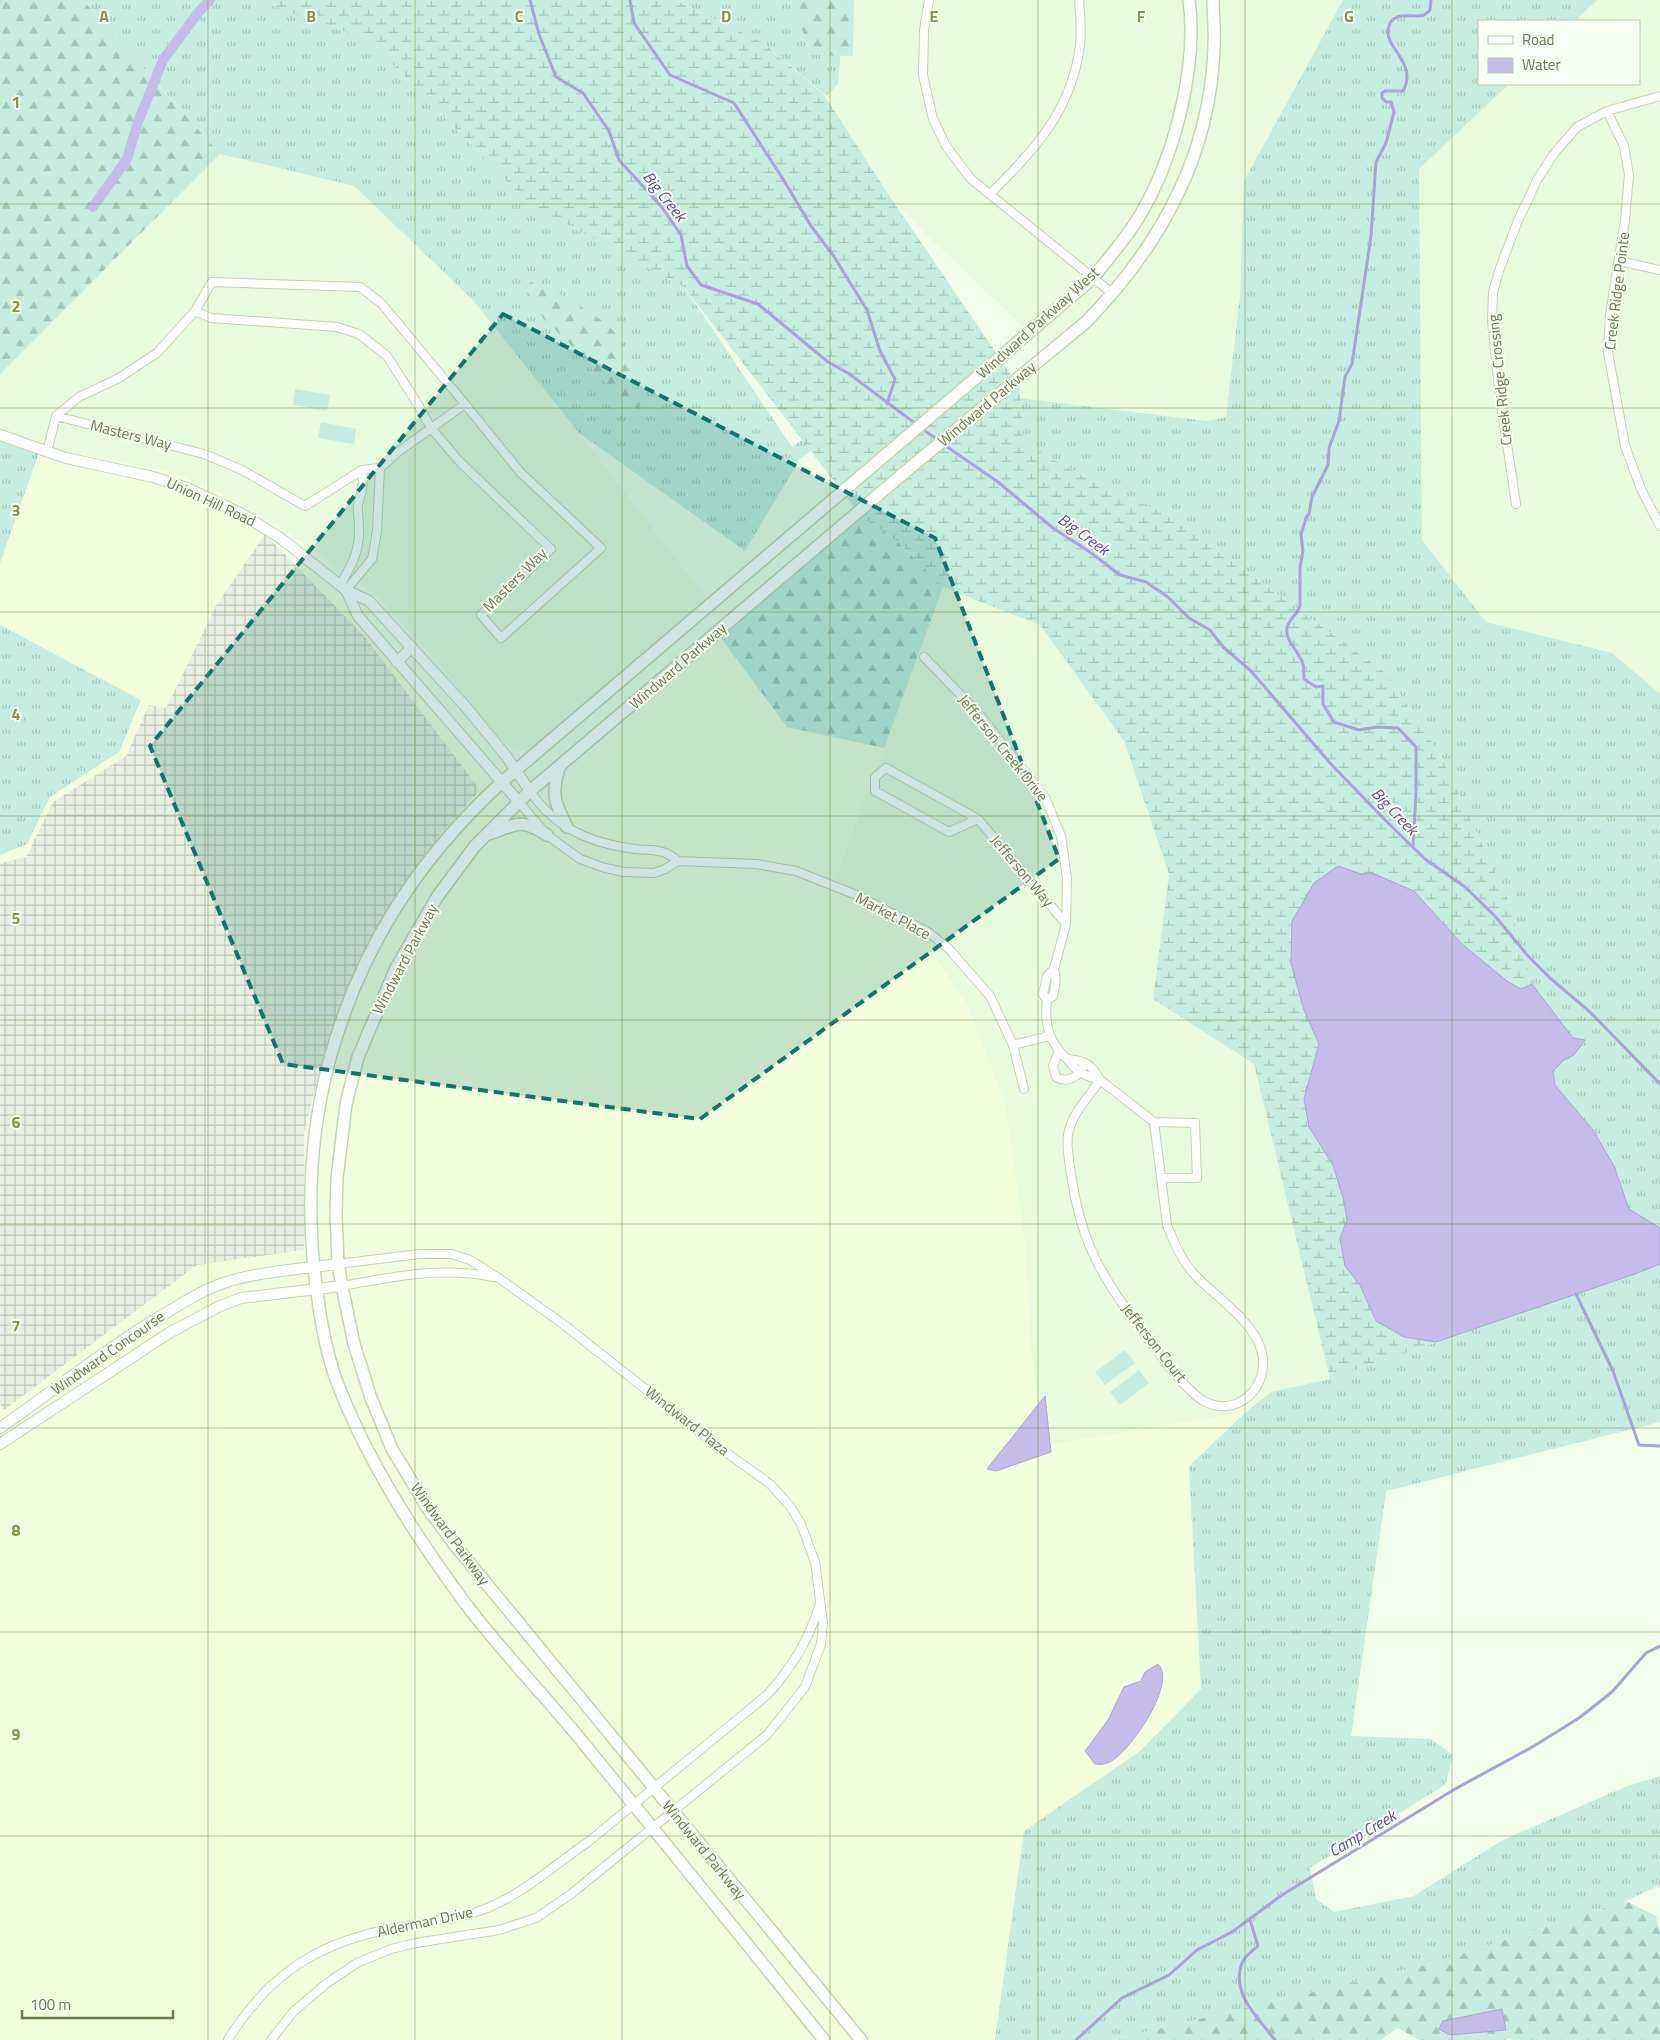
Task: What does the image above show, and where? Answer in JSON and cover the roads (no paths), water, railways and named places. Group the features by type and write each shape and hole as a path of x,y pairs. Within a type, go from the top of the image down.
{"main road":[{"name":"Windward Parkway West","path":"892,450 1093,278 1143,211 1170,151 1188,76 1191,14 1189,0"},
{"name":"Windward Parkway","path":"861,2040 454,1544 426,1506 392,1449 371,1398 354,1344 338,1264 336,1214 338,1170 346,1104 358,1057 396,968 437,897 485,835 530,792 905,472 1086,322 1113,294 1137,264 1159,232 1177,198 1196,151 1209,97 1214,46 1213,0"},
{"name":"Windward Parkway","path":"824,2040 584,1742 466,1604 386,1486 338,1385 328,1357 312,1267 311,1172 315,1128 328,1068 347,1008 359,977 381,932 411,882 447,838 502,782 892,450"},
{"path":"559,768 554,784 554,798 567,827"},
{"path":"485,835 520,824 531,825 547,835"}],"street":[{"path":"929,0 922,60 928,105 939,133 955,159 971,179 1113,294"},
{"path":"990,194 1018,166 1048,130 1068,97 1080,46 1079,0"},
{"name":"Creek Ridge Crossing","path":"1516,504 1510,474 1492,322 1494,292 1500,268 1536,180 1553,155 1577,127 1607,111 1660,96"},
{"name":"Creek Ridge Pointe","path":"1607,111 1624,146 1628,160 1629,175 1625,220 1610,315 1608,352 1625,446 1641,489 1660,526"},
{"path":"1619,261 1660,270"},
{"path":"47,452 56,416 79,397 119,378 157,353 196,310 212,282 360,287 381,303 466,404 398,452 380,468 377,531 372,558 343,587"},
{"name":"Masters Way","path":"196,310 211,318 336,327 359,334 387,356 418,403 431,428 459,460 551,549 480,614 501,638 601,548 520,472 466,404"},
{"name":"Masters Way","path":"56,416 204,454 242,470 305,506 362,470 380,468"},
{"name":"Union Hill Road","path":"0,435 47,452 153,476 240,513 279,536 343,587 369,601 412,647 491,738 530,792"},
{"path":"343,587 355,560 359,529 358,504 362,496 364,482 362,470"},
{"path":"355,560 372,558"},
{"name":"Union Hill Road","path":"343,587 358,616 519,802"},
{"path":"397,662 412,647"},
{"name":"Jefferson Creek Drive","path":"924,657 979,714 1045,797 1061,836 1067,878 1066,924 1054,969 1047,976 1046,984"},
{"name":"Jefferson Way","path":"978,819 949,832 875,791 875,777 886,768 978,819 1066,924"},
{"name":"Market Place","path":"530,792 542,809 580,836 595,842 662,851 678,861 756,864 796,871 850,892 897,915 935,938 949,949 990,996 1013,1045 1024,1089"},
{"name":"Market Place","path":"519,802 547,835 580,859 605,868 624,872 654,873 678,861"},
{"name":"Jefferson Creek Drive","path":"1054,969 1057,978 1055,986"},
{"path":"1047,1000 1053,996 1055,986 1046,984 1043,994 1047,1000 1045,1016 1049,1036 1074,1068 1081,1073 1100,1080 1154,1122 1195,1123 1197,1178 1161,1178"},
{"path":"1013,1045 1049,1036"},
{"path":"1059,1051 1053,1066 1056,1077 1068,1080 1081,1073 1086,1063"},
{"path":"1067,1059 1078,1059 1094,1068 1100,1080"},
{"name":"Jefferson Court","path":"1100,1080 1071,1123 1068,1136 1068,1149 1077,1206 1088,1242 1100,1270 1112,1289 1174,1373 1202,1400 1216,1406 1229,1406 1244,1400 1261,1382 1262,1352 1246,1323 1194,1275 1185,1263 1167,1224 1154,1122"},
{"name":"Windward Plaza","path":"338,1264 419,1254 452,1254 470,1260 563,1324 720,1448 770,1484 790,1506 801,1524 815,1562 823,1623 821,1644 810,1674 799,1696 767,1735 653,1829"},
{"name":"Windward Concourse","path":"0,1428 128,1336 191,1297 226,1282 259,1274 338,1264"},
{"name":"Windward Plaza","path":"316,1290 410,1274 470,1273 500,1279"},
{"name":"Windward Concourse","path":"0,1444 169,1333 218,1307 241,1298 316,1290"},
{"name":"Windward Plaza","path":"653,1788 767,1695 784,1676 804,1645 814,1623 820,1601"},
{"name":"Alderman Drive","path":"228,2040 263,1993 304,1959 324,1948 362,1936 393,1928 453,1918 493,1906 530,1885 561,1860 588,1842 653,1788"},
{"name":"Alderman Drive","path":"271,2040 293,2012 327,1983 357,1963 391,1949 416,1943 499,1930 536,1918 571,1894 653,1829"}],"water":[{"path":"1338,866 1361,874 1372,873 1414,891 1462,944 1507,981 1521,989 1532,984 1573,1038 1585,1040 1574,1055 1564,1060 1553,1071 1555,1085 1593,1130 1614,1166 1629,1209 1660,1228 1660,1264 1436,1342 1404,1337 1376,1321 1360,1285 1345,1266 1340,1238 1347,1220 1344,1201 1333,1165 1309,1127 1304,1099 1319,1044 1304,1010 1291,963 1292,921 1314,883"},
{"path":"1045,1396 1051,1452 996,1471 987,1469"},
{"path":"1158,1664 1162,1673 1162,1685 1150,1715 1131,1743 1121,1753 1109,1762 1095,1764 1085,1751 1108,1720 1124,1687 1141,1681 1145,1672"},
{"path":"1502,2009 1506,2030 1450,2035 1439,2029 1443,2021"}],"waterway":[{"path":"93,207 127,159 138,122 163,60 197,14 210,0"},
{"name":"Big Creek","path":"530,0 539,34 556,77 583,93 609,131 619,160 661,206 681,235 687,266 701,285 758,304 828,362 848,373 916,424"},
{"path":"630,0 634,23 670,75 734,103 811,226 833,255 867,310 880,351 895,379 887,404"},
{"path":"1413,847 1416,747 1398,728 1377,727 1359,730 1334,722 1323,704 1323,686 1316,687 1304,679 1303,664 1288,638 1287,628 1300,605 1300,567 1303,551 1301,535 1309,514 1312,497 1328,465 1329,448 1339,421 1345,377 1352,364 1371,236 1376,162 1386,143 1394,112 1391,102 1386,102 1382,98 1382,93 1385,91 1403,91 1407,81 1407,73 1392,44 1388,30 1393,19 1426,14 1430,10 1431,0"},
{"name":"Big Creek","path":"921,428 938,440"},
{"name":"Big Creek","path":"943,444 998,482 1053,528 1087,550 1120,575 1146,582 1168,597 1189,618 1210,630 1223,647 1251,671 1330,763 1385,820 1425,859 1465,887 1495,916 1528,956 1550,978 1590,1012 1660,1084"},
{"path":"1576,1294 1613,1371 1639,1445 1660,1446"},
{"name":"Camp Creek","path":"1076,2040 1122,1998 1169,1975 1197,1950 1232,1932 1282,1895 1455,1789 1534,1746 1579,1718 1612,1692 1646,1653 1660,1646"},
{"path":"1250,1920 1258,1946 1242,1963 1239,1974 1240,1985 1248,2005 1275,2040"}]}
